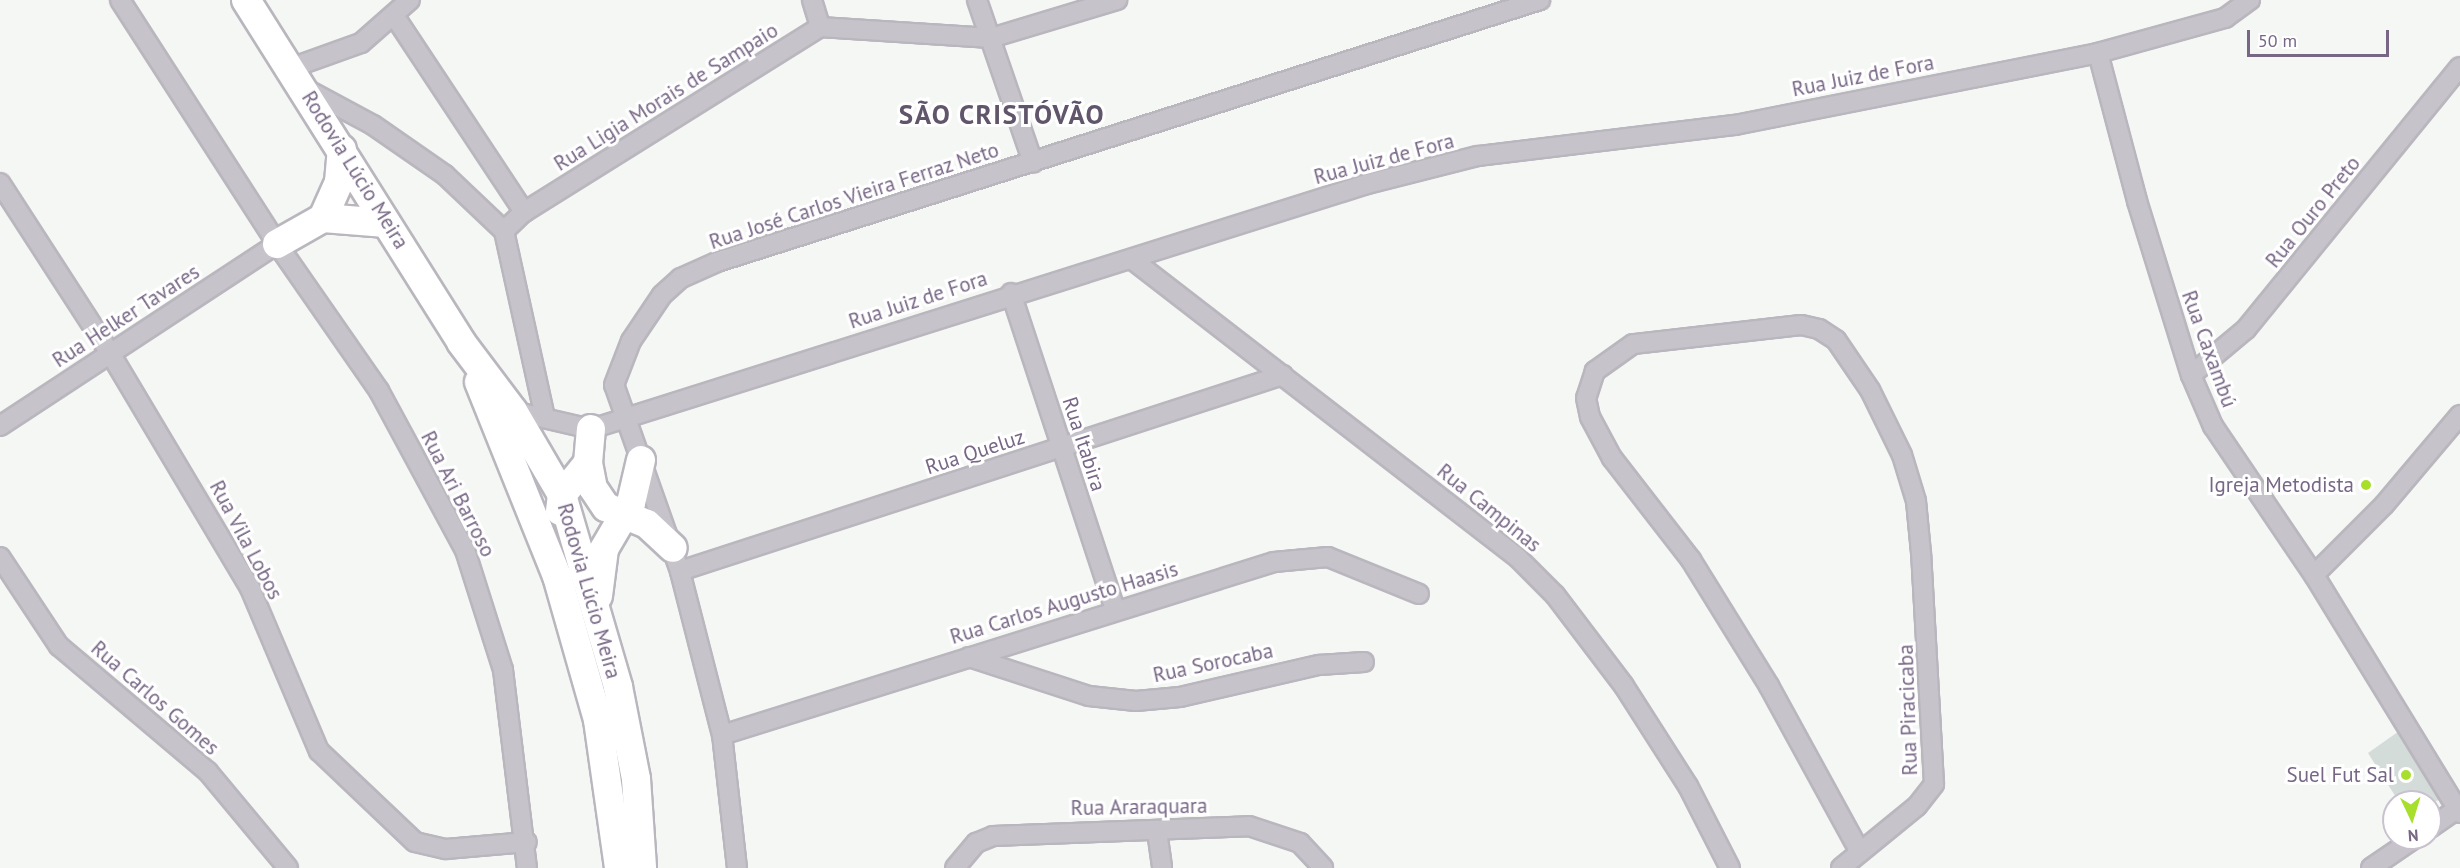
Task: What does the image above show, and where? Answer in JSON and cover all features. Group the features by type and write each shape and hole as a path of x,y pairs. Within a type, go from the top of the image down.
{"main road":[{"name":"Rodovia Lúcio Meira","path":"246,0 298,78 461,342 513,411 562,495 597,604 636,779 642,868"},
{"path":"323,218 339,182 342,149"},
{"path":"277,244 323,218 386,223"},
{"name":"Rodovia Lúcio Meira","path":"461,342 554,565 598,720 619,868"},
{"path":"591,429 588,463 596,494 620,516 647,524 676,560"},
{"path":"597,604 604,549 638,483 641,460"},
{"path":"588,463 562,495 562,535 598,661 598,720"}],"street":[{"name":"Rua Ari Barroso","path":"120,0 277,244 379,390 465,550 503,670 527,842 528,868"},
{"path":"410,0 395,17 298,78 373,124 445,175 504,231 545,417"},
{"path":"812,0 820,27 991,38 1117,0"},
{"path":"977,0 1033,163"},
{"name":"Rua José Carlos Vieira Ferraz Neto","path":"737,868 723,735 676,560 614,386 641,326 681,278 1540,0"},
{"name":"Rua Juiz de Fora","path":"591,429 1011,293 1134,261 1367,184 1478,156 1736,124 2098,53 2225,18 2250,0"},
{"path":"395,17 524,212"},
{"name":"Rua Ligia Morais de Sampaio","path":"504,231 524,212 820,27"},
{"name":"Rua Caxambú","path":"2098,53 2191,375 2213,426 2314,575 2459,811"},
{"name":"Rua Ouro Preto","path":"2191,375 2246,329 2460,67"},
{"name":"Rua Vila Lobos","path":"0,183 110,353 250,588 319,751 415,842 446,849 527,842"},
{"name":"Rua Helker Tavares","path":"0,426 277,244"},
{"name":"Rua Campinas","path":"1134,261 1518,558 1555,595 1649,726 1731,868"},
{"name":"Rua Itabira","path":"1011,293 1115,610"},
{"name":"Rua Piracicaba","path":"1841,868 1917,806 1934,784 1922,552 1916,501 1902,454 1870,390 1836,340 1819,329 1801,325 1633,344 1595,371 1586,398 1590,417 1612,458 1721,609 1860,852"},
{"name":"Rua Queluz","path":"676,560 1061,448 1283,375"},
{"path":"513,411 591,429"},
{"path":"2314,575 2384,505 2460,415"},
{"name":"Rua Carlos Gomes","path":"0,557 59,645 208,772 288,868"},
{"name":"Rua Carlos Augusto Haasis","path":"723,735 1115,610 1303,558 1328,557 1419,594"},
{"name":"Rua Sorocaba","path":"969,657 1089,696 1136,701 1180,697 1310,667 1364,662"},
{"path":"2442,821 2459,811"},
{"name":"Rua Araraquara","path":"955,868 976,843 993,836 1249,826 1282,833 1323,868"},
{"path":"1157,831 1162,868"},
{"path":"2371,868 2397,850"}],"shaded area":[{"name":"Suel Fut Sal","path":"2402,729 2438,790 2391,790 2368,753"}],"place":[{"name":"Igreja Metodista","path":"2366,485"},
{"name":"Suel Fut Sal","path":"2406,775"}],"district":[{"name":"SÃO CRISTÓVÃO","path":"1002,115"}]}
